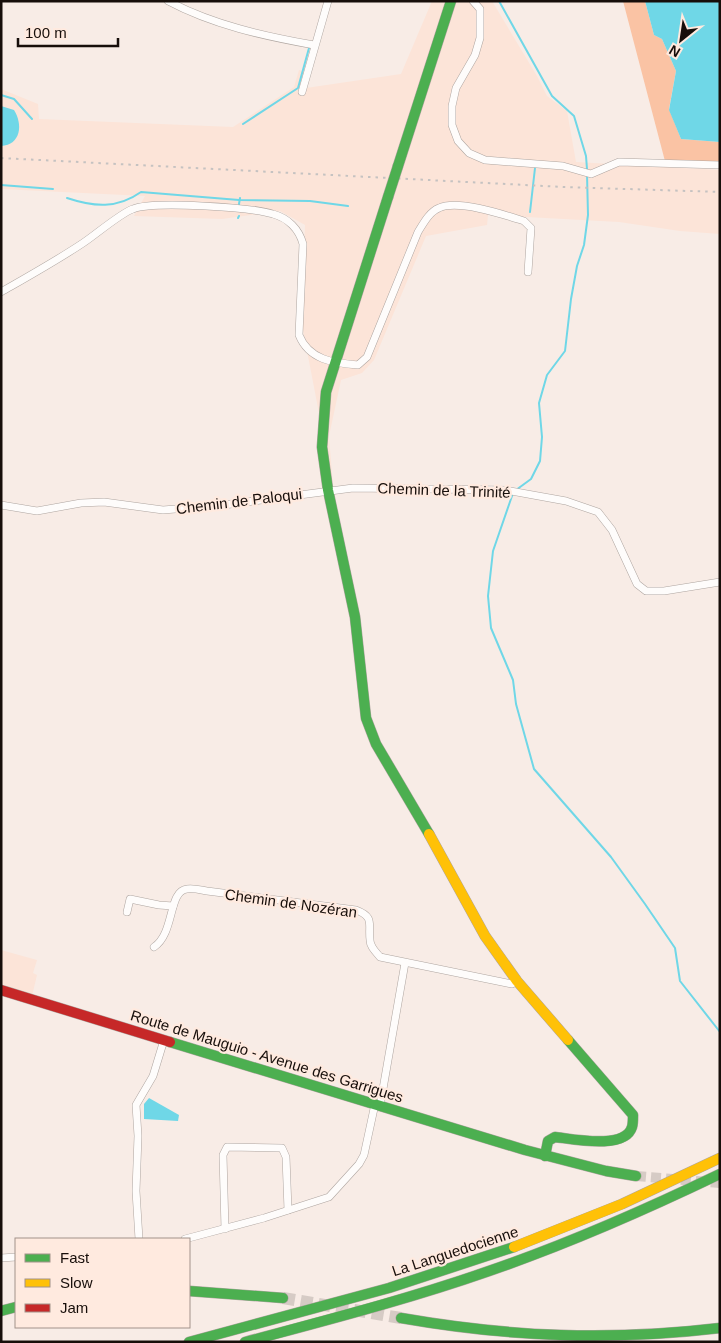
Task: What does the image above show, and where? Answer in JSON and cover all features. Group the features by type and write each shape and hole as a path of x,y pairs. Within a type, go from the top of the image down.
{"main road":[{"path":"451,1 334,363 326,392 322,446 328,490 349,580 365,712 372,734 447,866 476,922 517,981 633,1116 631,1129 620,1140 608,1142 555,1137 548,1141 545,1156"},
{"name":"Route de Mauguio - Avenue des Garrigues","path":"1,990 545,1156 606,1171 636,1176"},
{"name":"La Languedocienne","path":"189,1342 404,1284 481,1259 600,1214 720,1158"},
{"name":"La Languedocienne","path":"245,1342 418,1294 493,1270 614,1224 720,1174"},
{"path":"190,1291 283,1298"},
{"path":"1,1311 15,1307"},
{"path":"401,1318 486,1333 566,1339 645,1337 720,1328"}],"street":[{"path":"168,1 215,22 283,40 314,45"},
{"path":"302,92 328,1"},
{"path":"473,1 480,9 482,21 475,55 456,88 452,106 452,125 458,141 469,152 485,160 563,166 587,173 619,162 720,165"},
{"path":"1,292 80,245 132,209 171,205 273,214 287,221 299,231 303,244 298,335 303,345 313,355 334,363 358,365 367,357 418,232 426,219 438,208 457,205 524,222 531,228 528,272"},
{"name":"Chemin de la Trinité","path":"328,490 353,488 505,490 566,501 587,507 606,519 642,589 664,592 720,582"},
{"name":"Chemin de Paloqui","path":"1,505 37,511 81,503 104,502 163,510 224,505 328,490"},
{"name":"Chemin de Nozéran","path":"173,906 178,894 186,889 356,910 369,919 372,949 380,957 405,964 512,984 517,981"},
{"path":"127,912 130,899 159,906 173,906 168,930 160,943 154,946"},
{"path":"189,1238 329,1197 359,1164 364,1155 377,1105 405,964"},
{"path":"139,1238 136,1191 138,1136 136,1105 153,1076 164,1040"},
{"path":"225,1228 223,1155 227,1147 282,1148 286,1157 288,1210"},
{"path":"1,1258 15,1257"}],"shaded area":[{"path":"432,1 492,1 547,96 567,111 576,162 720,170 720,234 680,231 619,222 488,215 487,225 426,236 374,360 362,373 341,380 329,436 333,486 302,325 305,225 280,211 222,219 134,216 145,196 1,189 1,89 38,104 39,119 233,127 294,87 299,70 304,72 306,88 401,74"},
{"path":"623,1 645,1 654,35 662,39 676,71 669,109 681,139 720,142 720,163 666,165"},
{"path":"1,950 37,960 33,973 37,975 32,996 1,987"}],"water":[{"path":"645,1 720,1 720,142 681,139 669,110 676,71 662,39 654,35"},
{"path":"1,106 14,110 19,121 19,127 13,142 1,146"},
{"path":"149,1098 179,1115 178,1121 144,1119 144,1104"}],"waterway":[{"path":"499,1 552,96 574,116 586,156 587,169"},
{"path":"243,124 298,88 309,48"},
{"path":"1,95 14,99 32,119"},
{"path":"530,212 535,168"},
{"path":"516,490 531,479 540,461 542,437 539,403 547,375 565,351 571,299 577,266 584,245 588,215 587,174"},
{"path":"1,185 53,189"},
{"path":"67,198 96,205 105,205 132,198 141,192 239,200 310,201 348,206"},
{"path":"239,204 240,198"},
{"path":"513,493 493,551 488,596 491,628 513,680 516,704 534,769 611,857 645,904 675,948 680,981 720,1032"}],"tunnel":[{"path":"636,1176 720,1183"},
{"path":"283,1298 401,1318"}],"railway":[{"path":"1,158 564,187 720,192"}],"traffic: fast":[{"path":"398,166 451,1"},
{"path":"388,197 398,166"},
{"path":"388,197 326,392 322,447 328,490 355,617 366,718 376,744 429,834"},
{"path":"545,1156 548,1141 555,1137 585,1141 609,1141 620,1139 627,1134 632,1126 633,1115 568,1040"},
{"path":"170,1042 525,1150 606,1171 636,1176"},
{"path":"245,1342 398,1300 519,1261 606,1226 720,1174"},
{"path":"189,1342 389,1288 514,1247"},
{"path":"190,1291 283,1298"},
{"path":"1,1311 15,1307"},
{"path":"401,1318 481,1329 560,1335 639,1335 720,1328"}],"traffic: slow":[{"path":"429,834 485,936 517,981 568,1040"},
{"path":"514,1247 622,1204 720,1158"}],"traffic: jam":[{"path":"1,990 170,1042"}]}
